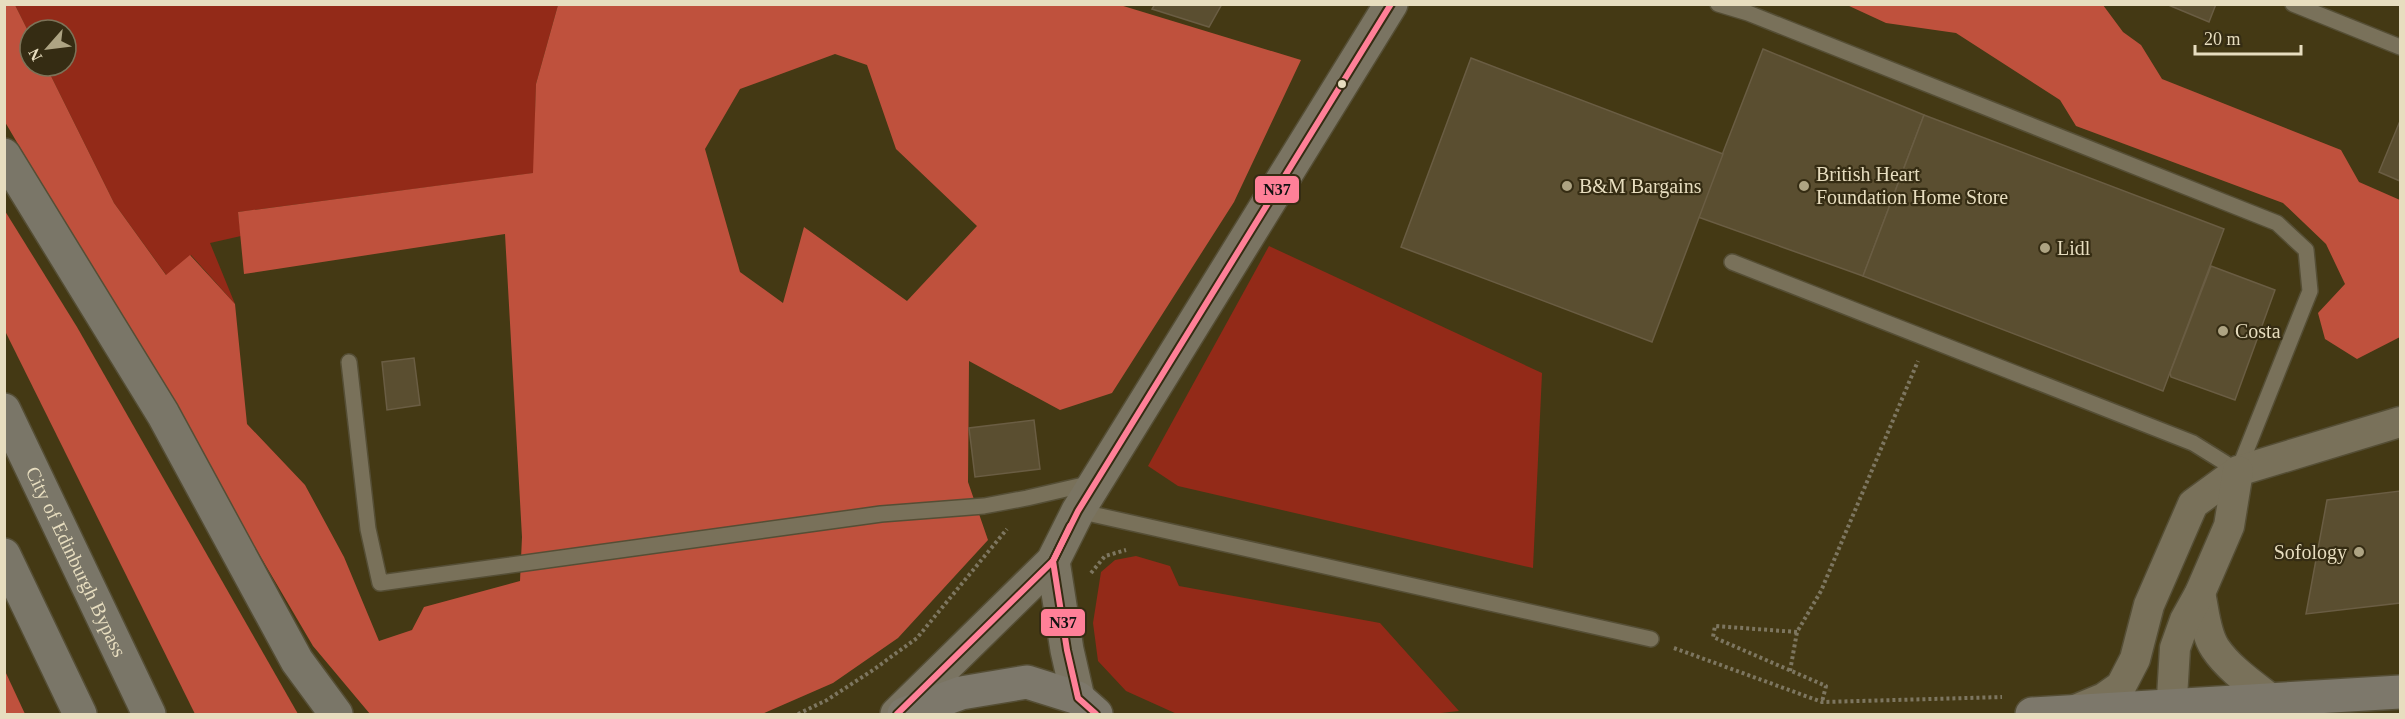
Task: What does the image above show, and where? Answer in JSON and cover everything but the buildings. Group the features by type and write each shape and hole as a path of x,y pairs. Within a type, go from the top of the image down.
{"highway":[{"path":"4,155 163,414 297,661 336,714"},
{"name":"City of Edinburgh Bypass","path":"4,410 146,709"},
{"path":"4,555 79,712"}],"main road":[{"path":"897,714 1053,561 1095,482 1391,4"},
{"path":"1053,561 1067,650 1087,706"},
{"path":"904,714 962,693 1027,682 1087,706"},
{"path":"2032,714 2162,711 2272,700 2400,692"}],"street":[{"path":"2068,712 2104,698 2121,686 2135,659 2148,605 2193,504 2238,471 2400,422"},
{"path":"2162,711 2175,648 2185,620 2200,593 2229,526 2238,471"},
{"path":"2200,593 2215,648 2240,674 2272,700"},
{"path":"2135,659 2143,691 2162,711"}],"lane":[{"path":"1718,4 1748,13 2277,223 2306,250 2310,291 2238,471 2193,443 1732,262"},
{"path":"2293,4 2400,47"},
{"path":"349,362 368,530 380,583 869,516 984,506 1095,482"},
{"path":"1078,511 1651,639"}],"path":[{"path":"1790,671 1797,632 1821,591 1927,339"},
{"path":"798,714 827,700 917,638 1013,522 1027,498"},
{"path":"1797,632 1716,626 1713,638 1826,686 1822,702"},
{"path":"1651,639 1822,702 2004,697"}],"shaded area":[{"path":"4,5 15,5 22,18 18,18 18,78 52,78 114,203 166,275 190,255 235,304 247,424 305,485 344,557 379,641 412,630 424,607 520,581 522,537 505,234 244,274 238,212 533,173 536,84 558,5 1120,5 1301,60 1234,202 1112,393 1060,410 969,361 968,482 988,540 898,638 833,683 762,714 370,714 313,646 5,122","holes":["835,54 867,65 896,149 977,226 907,301 804,227 783,303 740,272 705,149 740,89"]},
{"path":"15,5 558,5 536,84 534,173 238,212 241,236 210,243 235,304 191,255 167,276 114,203 52,78 78,78 78,18 22,18"},
{"path":"1847,5 2103,5 2123,32 2141,45 2162,79 2341,150 2359,182 2400,200 2400,337 2357,359 2325,339 2318,313 2345,284 2326,244 2283,203 2076,126 2060,100 1956,33 1886,23"},
{"path":"5,211 77,327 298,714 195,714 5,331"},
{"path":"1269,246 1542,373 1533,568 1178,486 1148,466"},
{"path":"1136,556 1170,566 1179,586 1380,623 1459,711 1432,714 1177,714 1126,691 1098,661 1093,623 1101,572 1115,560"},
{"path":"5,671 25,714 5,714"}],"transit line":[{"name":"N37","path":"897,714 1053,561 1078,511 1391,4"},
{"name":"N37","path":"1070,526 1053,561 1067,650 1078,698 1096,714"}],"place":[{"name":"B&M Bargains","path":"1567,186"},
{"name":"British Heart Foundation Home Store","path":"1804,186"},
{"name":"Lidl","path":"2045,248"},
{"name":"Costa","path":"2223,331"},
{"name":"Sofology","path":"2359,552"}]}
